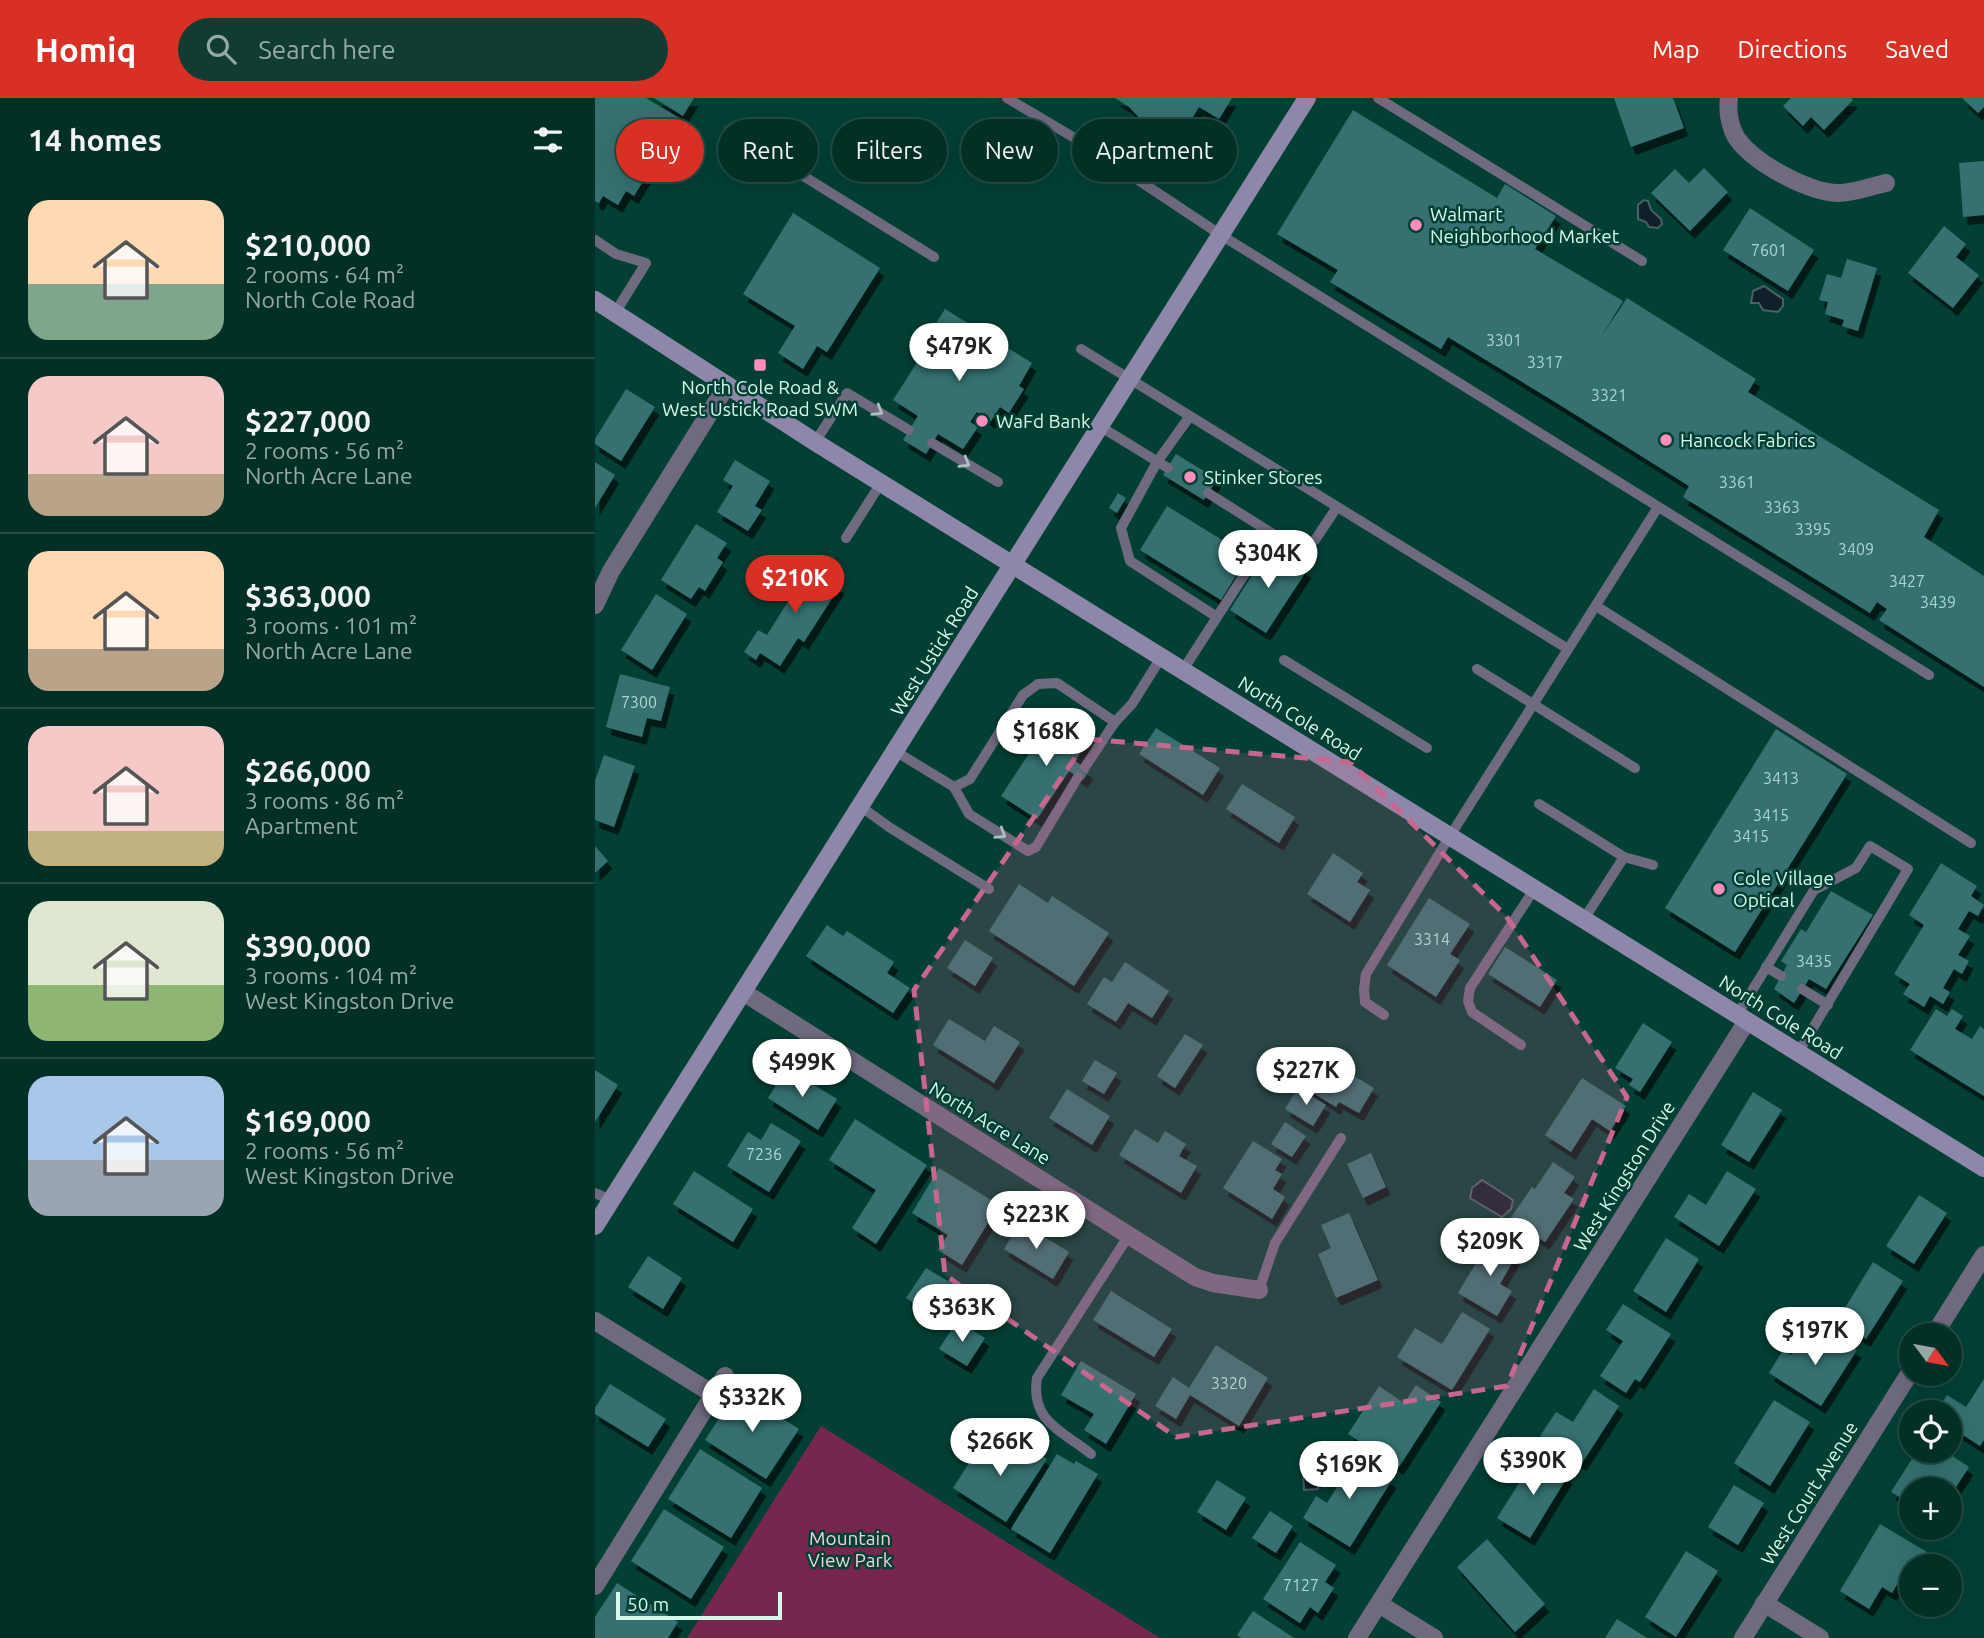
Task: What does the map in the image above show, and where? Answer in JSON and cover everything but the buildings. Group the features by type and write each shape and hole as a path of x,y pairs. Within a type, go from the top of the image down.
{"main road":[{"name":"West Ustick Road","path":"595,1226 603,1197 743,992 1307,98"},
{"name":"North Cole Road","path":"595,300 815,442 1984,1168"}],"street":[{"path":"1729,98 1727,110 1737,138 1758,159 1802,184 1838,193 1886,183"},
{"path":"595,605 611,571 727,385"},
{"name":"North Acre Lane","path":"743,992 1195,1277 1213,1283 1259,1290"},
{"name":"West Kingston Drive","path":"1357,1638 1742,1018"},
{"path":"1942,1323 1984,1255"},
{"path":"595,1321 713,1394"},
{"path":"595,1586 725,1376"},
{"name":"West Court Avenue","path":"1743,1638 1902,1386"},
{"path":"1765,1603 1820,1638"},
{"path":"1379,1604 1434,1638"}],"lane":[{"path":"1007,98 1090,147 1221,235 1929,675"},
{"path":"1378,98 1642,261"},
{"path":"813,182 935,257"},
{"path":"595,240 616,254 646,263 615,313"},
{"path":"1081,349 1568,649"},
{"path":"815,442 847,393 909,430"},
{"path":"1190,416 1157,462 1121,528 1130,561 1217,617"},
{"path":"1101,427 1168,468"},
{"path":"932,443 998,482"},
{"path":"846,538 881,483"},
{"path":"1208,493 1300,551 1315,540 1337,507"},
{"path":"1384,1015 1365,1002 1366,974 1658,507"},
{"path":"1183,670 1271,533"},
{"path":"1596,606 1971,843"},
{"path":"1085,767 1115,722 1132,704 1162,656"},
{"path":"1285,660 1427,748"},
{"path":"1477,668 1635,768"},
{"path":"954,787 970,779 1023,695 1038,684 1057,683 1115,722"},
{"path":"895,751 954,787 969,814 1028,851 1036,847 1078,777"},
{"path":"1539,804 1623,857 1653,864"},
{"path":"860,806 989,890"},
{"path":"1742,1018 1766,967 1814,891 1856,868 1870,846 1908,869 1798,1053"},
{"path":"1584,919 1623,857"},
{"path":"1521,1045 1472,1012 1468,1001 1470,988 1535,888"},
{"path":"1766,967 1781,976"},
{"path":"1802,989 1828,1004"},
{"path":"1259,1290 1276,1243 1341,1138"},
{"path":"1091,1454 1051,1425 1040,1411 1035,1393 1037,1378 1129,1235"}],"highlighted area":[{"path":"1088,739 1350,762 1506,916 1627,1097 1507,1386 1176,1437 945,1275 914,990"}],"green space":[{"name":"Mountain View Park","path":"821,1426 1160,1638 687,1638"}],"water":[{"path":"1644,200 1648,201 1651,210 1661,219 1662,224 1658,228 1649,227 1646,222 1638,219 1638,205"},
{"path":"1764,286 1783,299 1783,306 1778,312 1763,310 1759,303 1751,303 1753,291"},
{"path":"1482,1180 1513,1200 1511,1209 1502,1217 1470,1198 1472,1188"},
{"path":"1314,1455 1329,1465 1318,1482 1318,1489 1304,1490 1303,1473"}],"place":[{"name":"Walmart Neighborhood Market","path":"1416,225"},
{"name":"North Cole Road & West Ustick Road SWM","path":"760,365"},
{"name":"WaFd Bank","path":"982,421"},
{"name":"Hancock Fabrics","path":"1666,440"},
{"name":"Stinker Stores","path":"1190,477"},
{"name":"Cole Village Optical","path":"1719,889"}]}
